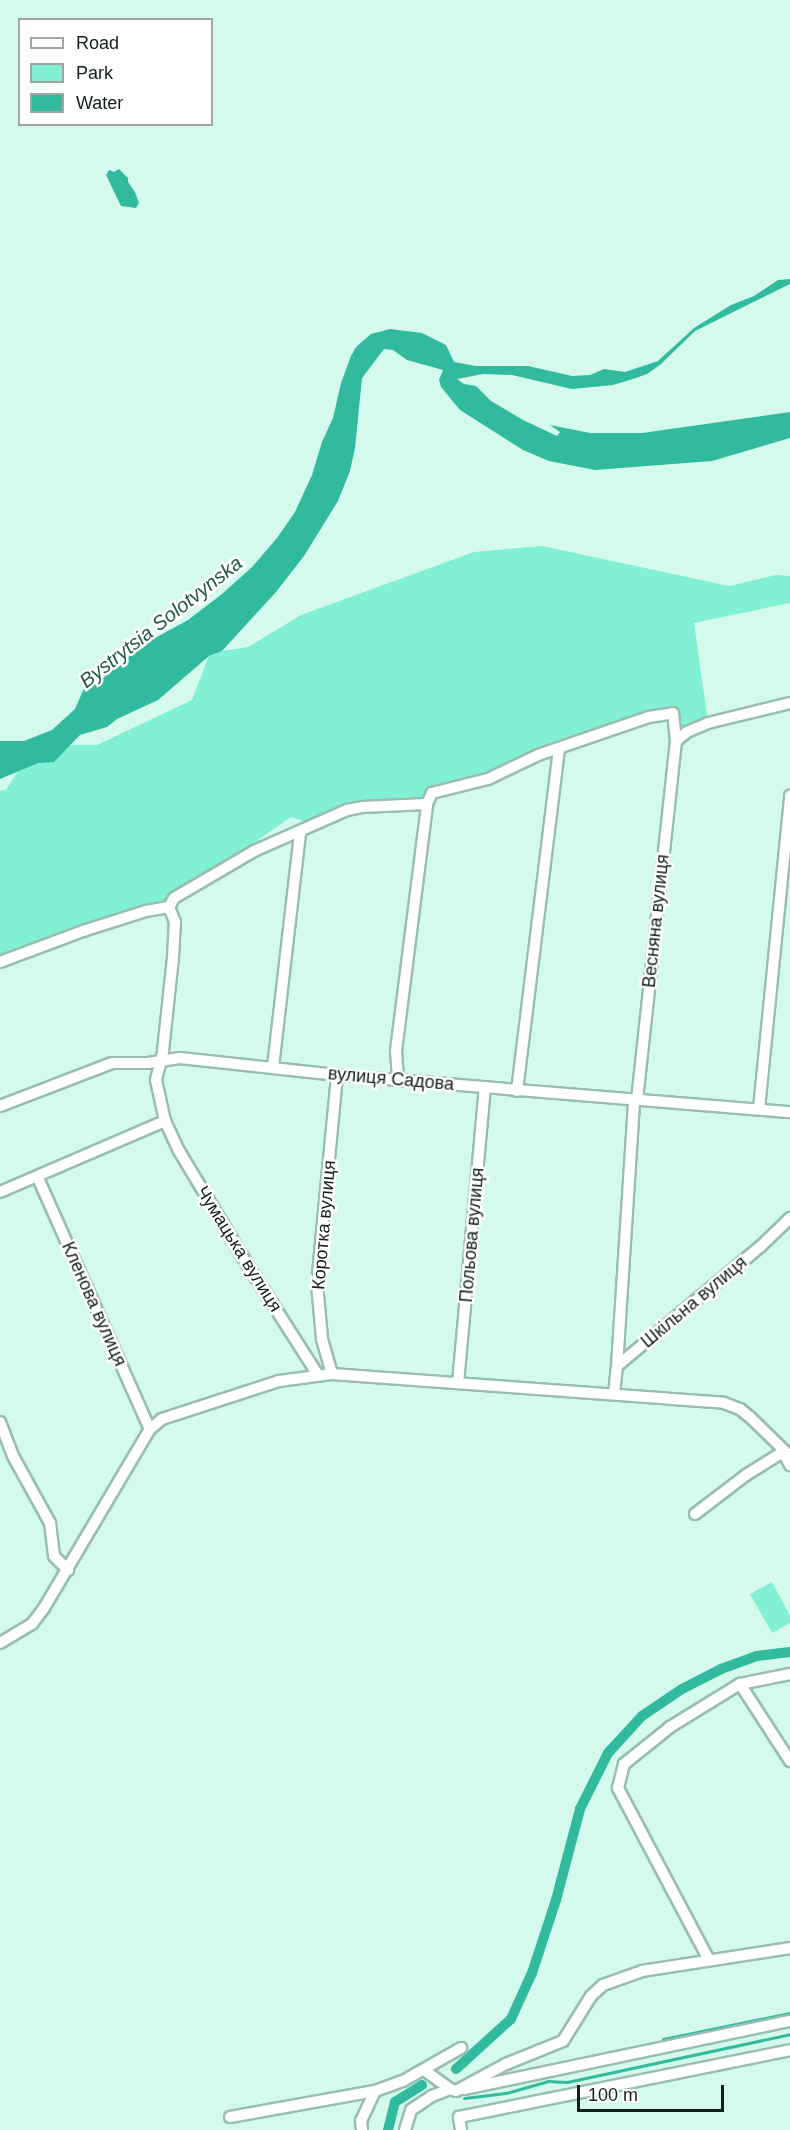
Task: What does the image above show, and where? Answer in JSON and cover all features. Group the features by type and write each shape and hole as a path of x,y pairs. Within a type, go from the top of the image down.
{"street":[{"path":"676,741 687,732 708,723 790,703"},
{"name":"Весняна вулиця","path":"559,749 624,723 673,713 676,741 635,1100 616,1366"},
{"path":"398,1079 396,1051 427,804 432,793 488,778 529,759 559,749 517,1091"},
{"path":"759,1109 790,796"},
{"path":"0,962 91,928 146,911 169,907 174,898 196,883 312,824 362,807 427,804"},
{"path":"273,1067 300,832"},
{"name":"Чумацька вулиця","path":"169,907 175,922 173,958 161,1062 156,1080 165,1121 179,1151 228,1233 318,1375"},
{"name":"вулиця Садова","path":"0,1106 112,1063 161,1062 180,1058 517,1091 790,1112"},
{"name":"Коротка вулиця","path":"332,1374 322,1338 317,1284 337,1075"},
{"name":"Польова вулиця","path":"458,1383 485,1088"},
{"path":"0,1192 38,1178 165,1121"},
{"name":"Кленова вулиця","path":"38,1178 150,1429"},
{"name":"Шкільна вулиця","path":"616,1366 760,1247 790,1218"},
{"path":"614,1394 616,1366"},
{"path":"0,1643 32,1624 68,1570 150,1429 162,1419 279,1381 332,1374 724,1403 740,1409 751,1418 786,1454 790,1465"},
{"path":"0,1422 13,1456 50,1523 54,1556 68,1570"},
{"path":"695,1514 746,1476 786,1454"},
{"path":"709,1960 618,1788 624,1764 670,1727 740,1684 790,1674"},
{"path":"740,1684 790,1761"},
{"path":"453,2090 506,2064 562,2041 591,1996 603,1985 642,1971 790,1948"},
{"path":"405,2130 411,2110 432,2096 453,2090 790,2021"},
{"path":"230,2116 375,2091 403,2081 461,2048"},
{"path":"461,2130 459,2117 790,2050"},
{"path":"424,2070 453,2090"},
{"path":"362,2130 361,2121 375,2091"}],"green space":[{"path":"542,546 729,586 776,575 790,576 790,603 694,623 708,723 676,741 673,713 432,793 427,804 362,807 312,824 291,817 196,883 169,907 0,962 0,791 6,790 18,771 38,762 54,762 70,745 97,745 192,700 209,656 222,651 248,647 301,615 474,552"},
{"path":"772,1582 790,1616 790,1623 772,1633 750,1594"}],"water":[{"path":"119,169 128,178 135,192 139,203 136,208 121,206 106,175 109,170 114,172"},
{"path":"790,279 790,284 695,331 661,364 647,374 633,379 613,385 572,389 512,375 483,374 457,379 464,384 476,386 491,401 557,436 560,432 550,425 590,433 642,433 790,412 790,438 712,461 595,470 549,461 523,450 460,410 441,387 439,380 443,370 407,360 393,350 384,349 362,378 355,448 350,471 338,501 304,556 276,592 222,651 209,656 158,700 117,719 107,727 80,735 54,762 38,763 0,779 0,741 24,741 52,730 75,709 85,686 103,678 144,644 188,620 222,594 252,567 277,538 295,512 312,475 322,442 333,418 341,383 351,356 356,347 371,334 390,329 422,333 446,345 454,362 476,366 528,366 572,376 590,375 604,369 625,372 658,361 694,328 731,305 754,296 778,280"}],"waterway":[{"path":"456,2069 511,2019 532,1973 556,1900 580,1809 608,1753 642,1716 682,1689 721,1669 757,1656 790,1652"},
{"path":"663,2039 790,2013"},
{"path":"464,2098 506,2093 548,2081 567,2082 790,2034"},
{"path":"388,2130 395,2102 422,2085"}],"water label":[{"name":"Bystrytsia Solotvynska","path":"161,622"}]}
